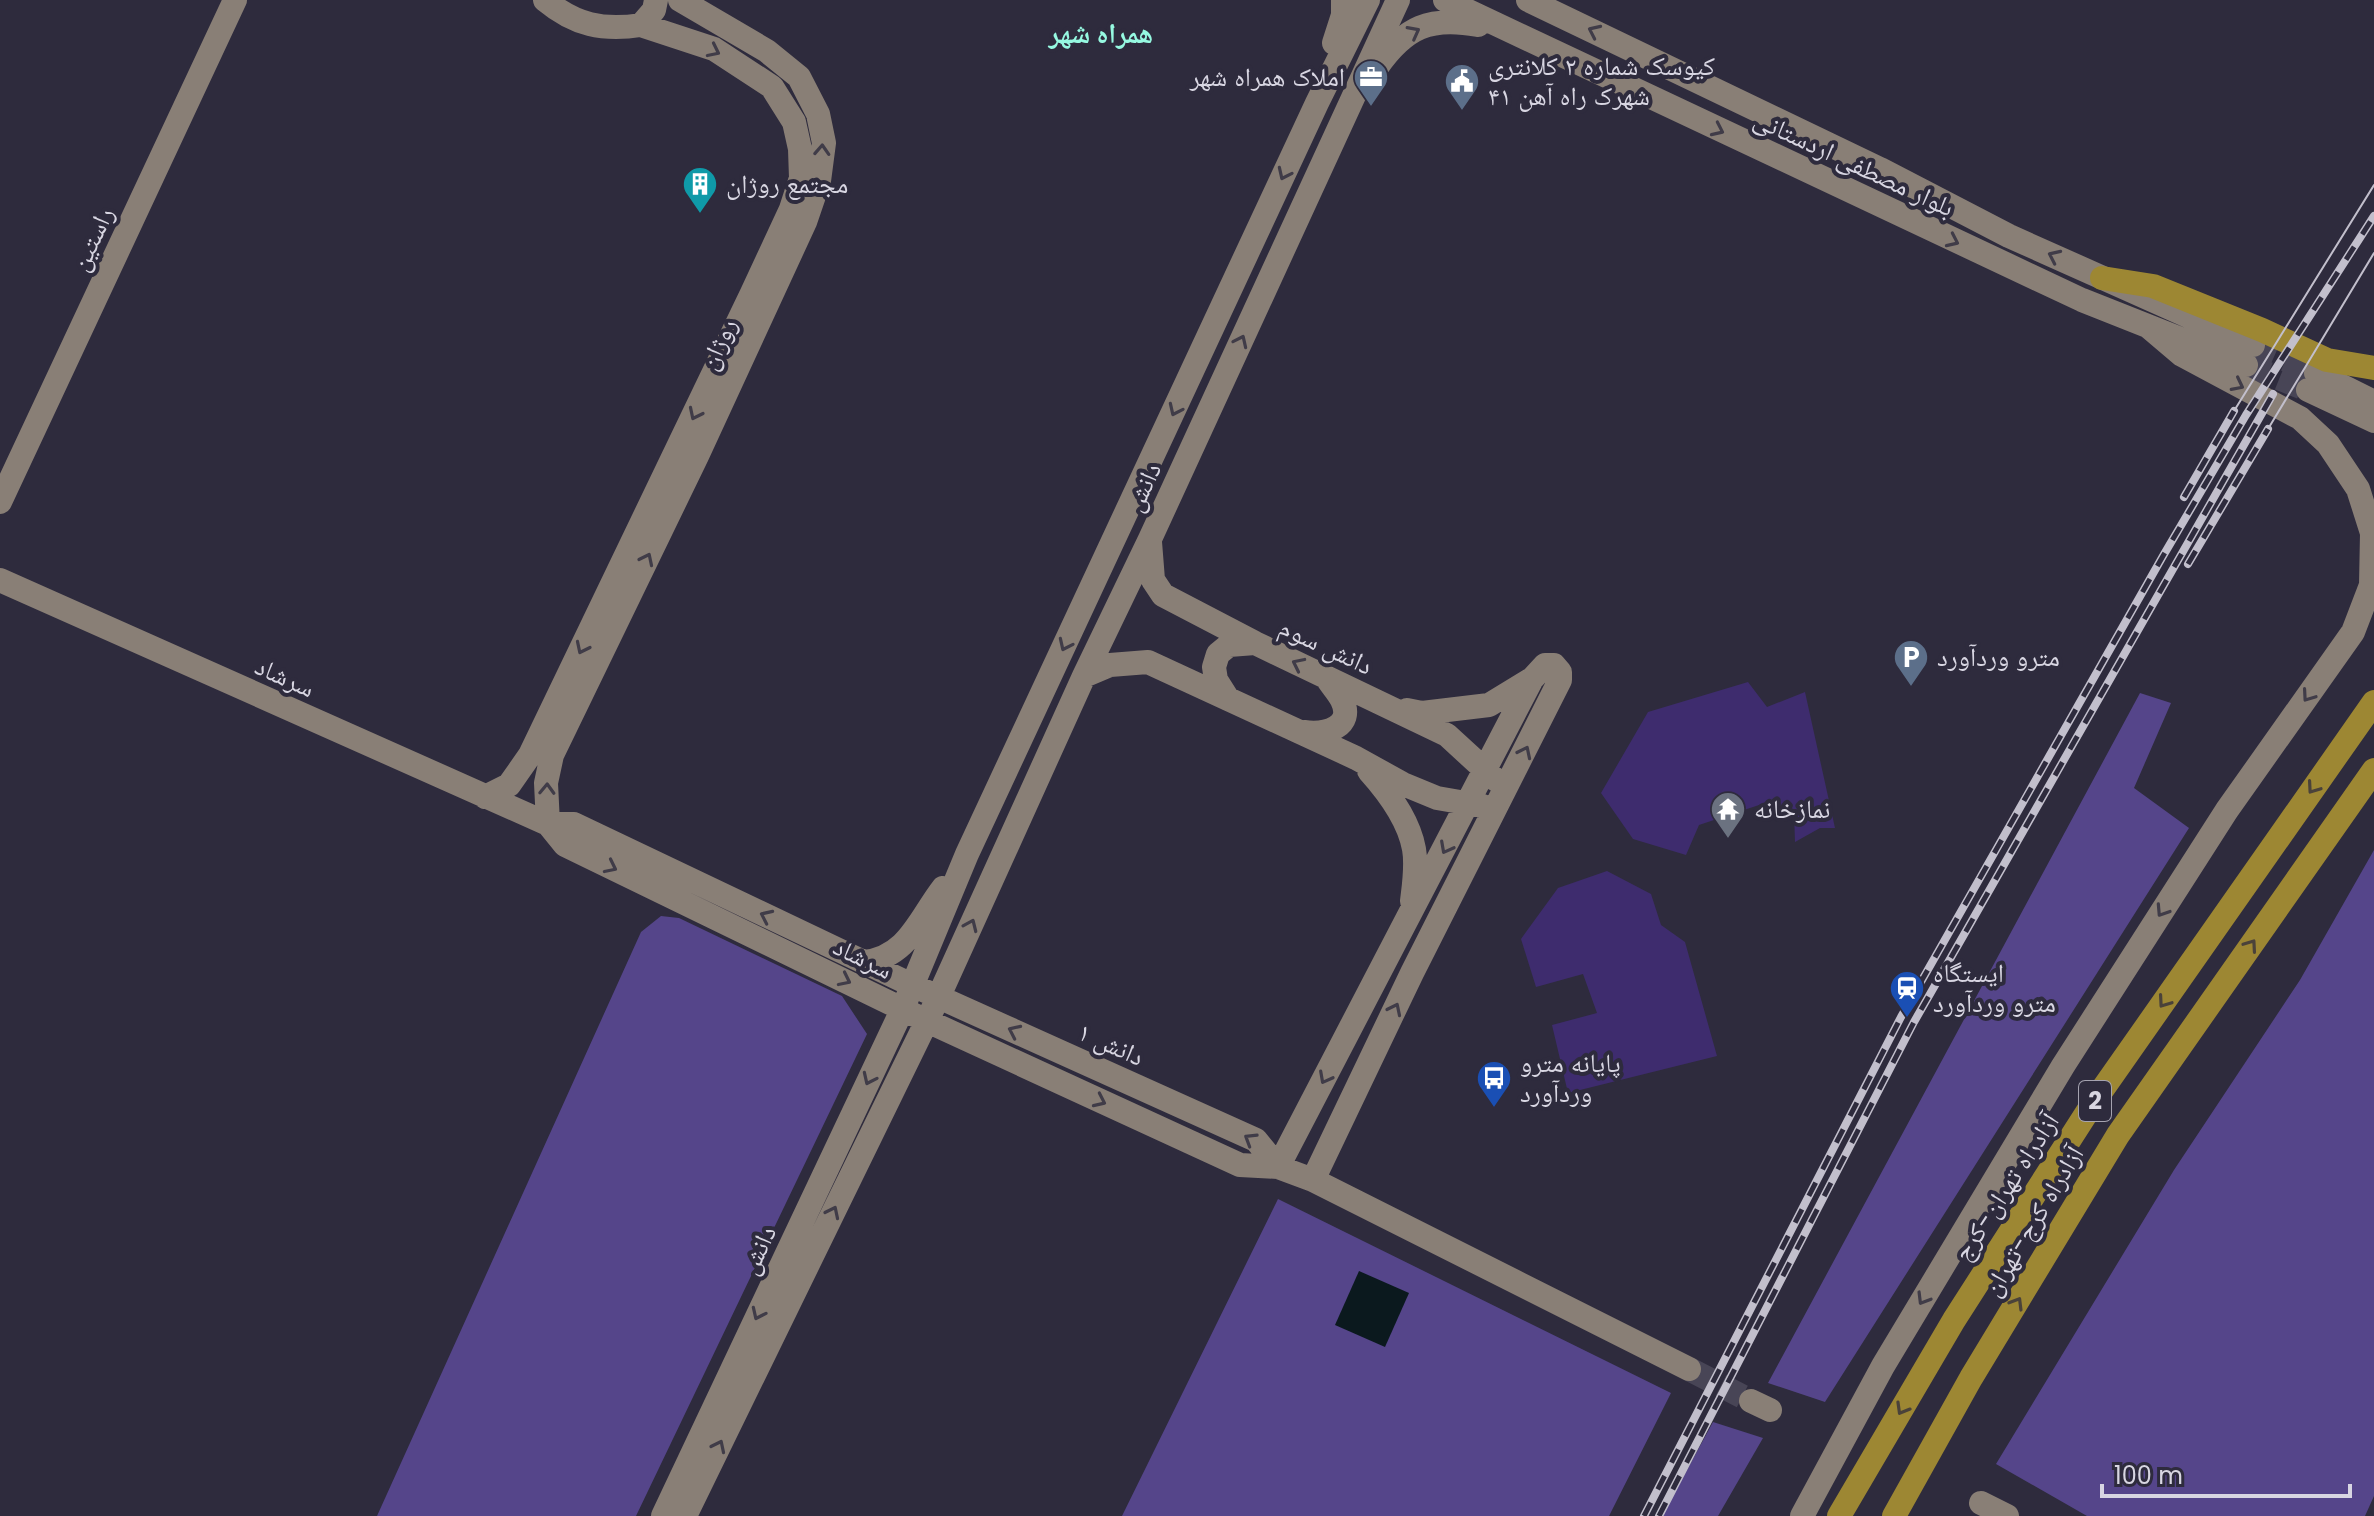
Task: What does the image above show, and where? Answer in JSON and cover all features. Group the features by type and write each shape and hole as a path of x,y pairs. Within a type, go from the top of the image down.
{"highway":[{"path":"2102,278 2153,286 2327,360 2374,368"},
{"name":"آزادراه تهران-کرج","path":"1839,1516 1954,1320 2095,1100 2374,702"},
{"name":"آزادراه کرج-تهران","path":"1894,1516 1971,1378 2118,1135 2372,773"}],"street":[{"name":"راستین","path":"0,502 235,0"},
{"path":"545,0 557,10 590,25 614,29 641,25 654,10 656,0"},
{"name":"روژان","path":"541,755 760,297 805,222 819,181 824,143 818,114 799,77 767,51 680,0"},
{"path":"1317,103 1343,15 1343,0"},
{"name":"دانش","path":"663,1516 903,1008 967,854 1368,0"},
{"name":"دانش","path":"685,1516 939,996 1398,0"},
{"name":"بلوار مصطفی اردستانی","path":"1445,0 2082,300 2149,327 2249,355 2102,278 2009,236 1880,169 1528,0"},
{"path":"1347,112 1389,50 1411,30 1445,20 1513,34"},
{"name":"روژان","path":"641,25 714,49 772,87 794,122 800,149 801,178 760,297"},
{"path":"1802,1516 1883,1366 2063,1066 2227,810 2353,632 2371,585 2372,533 2358,489 2328,444 2300,418 2182,355 2149,327"},
{"path":"2374,402 2312,382 2374,421"},
{"name":"دانش سوم","path":"1150,539 1153,580 1163,595 1447,735 1484,771 1502,799"},
{"name":"سرشاد","path":"0,580 548,824 574,824 912,985"},
{"path":"1228,699 1216,680 1214,667 1218,654 1229,645 1255,643"},
{"path":"1084,676 1110,665 1148,662 1437,798 1470,803 1502,799"},
{"path":"1278,1167 1532,679 1545,665 1554,665 1560,672 1560,680 1412,973 1313,1180"},
{"path":"1298,731 1328,732 1342,721 1345,712 1342,700 1327,678"},
{"path":"1382,704 1422,713 1489,705 1532,679"},
{"path":"485,797 509,785 541,755"},
{"path":"541,755 548,824"},
{"path":"1356,758 1389,794 1414,846 1416,863 1411,915"},
{"name":"سرشاد","path":"548,824 565,845 903,1008"},
{"path":"864,962 881,960 904,943 967,854"},
{"name":"دانش ۱","path":"912,985 1256,1140 1278,1167"},
{"name":"دانش ۱","path":"903,1008 1240,1165 1278,1167 1313,1180 1689,1369"},
{"path":"1981,1503 2007,1516"}],"shaded area":[{"path":"1748,682 1767,707 1805,692 1835,828 1820,828 1795,842 1794,812 1768,802 1699,825 1686,855 1633,839 1601,793 1648,712"},
{"path":"2140,693 2171,703 2134,788 2189,828 1825,1402 1768,1383"},
{"path":"2374,850 2374,1496 2365,1516 2087,1516 1996,1464 2174,1170 2300,980"},
{"path":"1607,871 1651,894 1661,925 1685,942 1717,1056 1568,1093 1552,1025 1597,1013 1583,974 1536,987 1521,939 1558,888"},
{"path":"661,916 679,918 842,996 867,1034 636,1516 377,1516 641,932"},
{"path":"1278,1199 1671,1393 1609,1516 1122,1516"},
{"path":"1359,1271 1409,1293 1385,1347 1335,1325"},
{"path":"1713,1422 1763,1438 1718,1516 1662,1516"}],"tunnel":[{"path":"2253,345 2316,373"},
{"path":"2246,365 2308,390"},
{"path":"1689,1369 1751,1401"}],"tram line":[{"path":"2234,411 2374,185"},
{"path":"2268,429 2374,253"}],"railway":[{"path":"1644,1516 1901,1017 2246,415 2374,216"},
{"path":"1659,1516 1914,1022 2273,394"},
{"path":"2184,497 2234,411"},
{"path":"2188,564 2268,429"}],"place":[{"name":"املاک همراه شهر","path":"1371,108"},
{"name":"کیوسک شماره ۲ کلانتری ۴۱ شهرک راه آهن","path":"1462,112"},
{"name":"مجتمع روژان","path":"700,215"},
{"name":"مترو وردآورد","path":"1911,688"},
{"name":"نمازخانه","path":"1728,840"},
{"name":"ایستگاه مترو وردآورد","path":"1907,1019"},
{"name":"پایانه مترو وردآورد","path":"1494,1109"}],"district":[{"name":"همراه شهر","path":"1101,33"}]}
